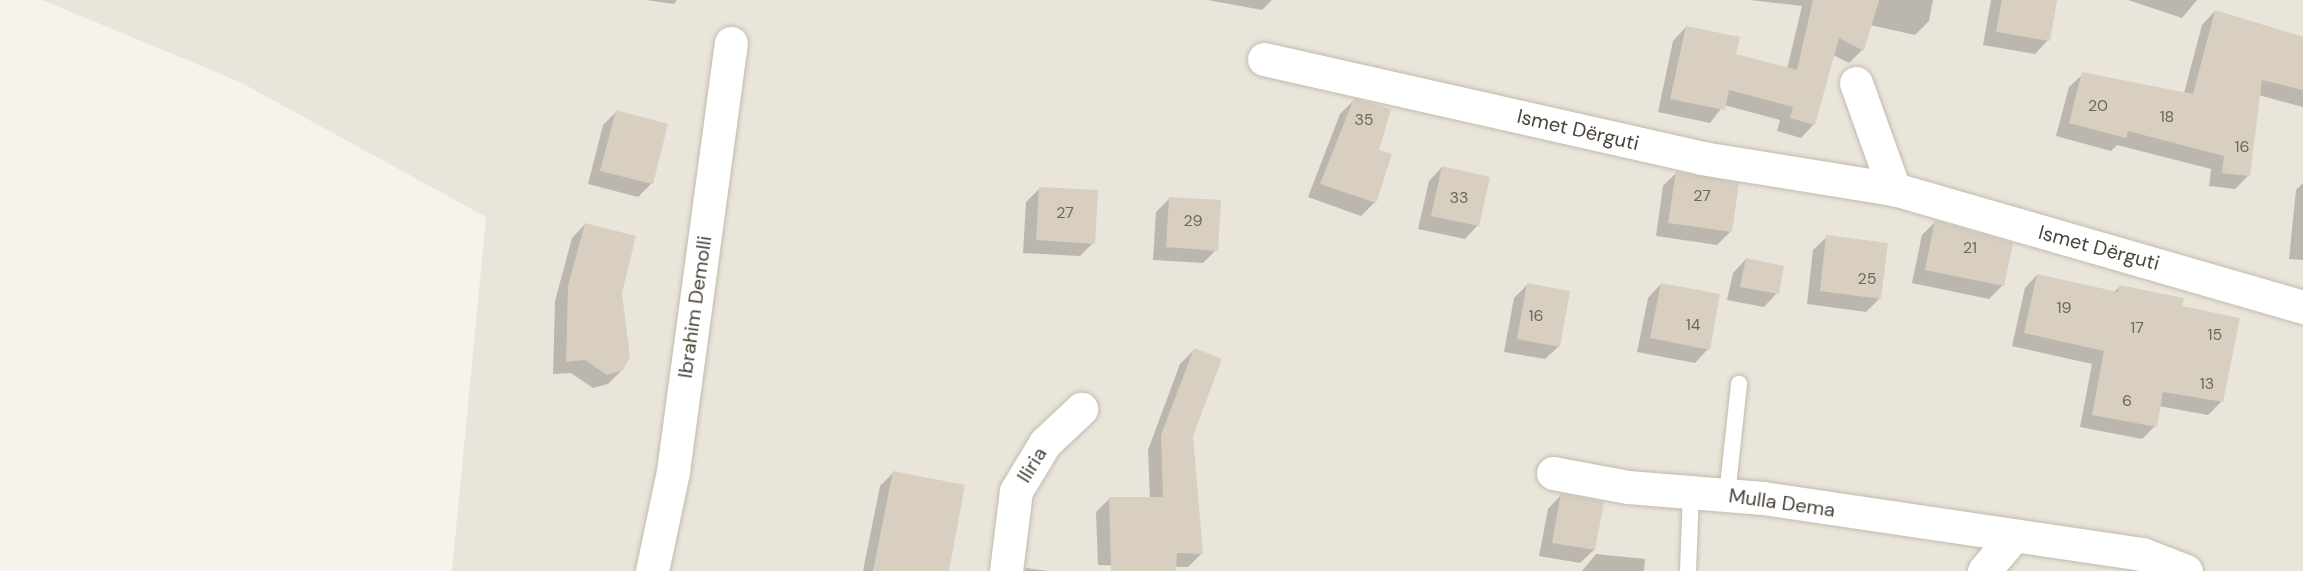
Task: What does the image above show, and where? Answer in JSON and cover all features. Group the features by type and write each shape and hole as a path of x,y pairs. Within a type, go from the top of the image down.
{"street":[{"name":"Ibrahim Demolli","path":"652,571 673,471 731,43"},
{"name":"Ismet Dërguti","path":"1264,59 1702,158 1894,189 2303,307"},
{"path":"1856,83 1894,189"},
{"name":"Iliria","path":"1006,571 1016,491 1045,443 1081,409"},
{"name":"Mulla Dema","path":"1553,473 1691,493 1727,495 2011,538 2142,554 2186,571"},
{"path":"1984,571 2011,538"}],"lane":[{"path":"1727,495 1739,384"},
{"path":"1688,571 1691,493"}],"shaded area":[{"path":"42,0 2303,0 2303,571 452,571 486,217 240,82"}],"building":[{"path":"1813,0 1879,0 1864,51 1839,38 1815,125 1790,118 1793,107 1729,90 1725,110 1670,99 1686,26 1740,37 1736,54 1797,70"},
{"path":"2002,0 2057,0 2050,41 1996,32"},
{"path":"2215,10 2303,37 2303,90 2262,80 2250,176 2222,173 2224,156 2128,131 2126,138 2069,123 2082,72 2193,94"},
{"path":"1354,98 1391,109 1379,150 1392,154 1376,203 1320,184"},
{"path":"616,110 668,124 653,184 600,171"},
{"path":"1442,166 1490,177 1479,226 1431,216"},
{"path":"1676,171 1739,183 1732,232 1668,223"},
{"path":"1039,187 1098,190 1095,244 1036,240"},
{"path":"1169,197 1221,200 1218,251 1166,247"},
{"path":"1935,220 2013,243 2004,286 1925,270"},
{"path":"585,223 636,236 622,293 630,357 623,370 607,375 585,360 566,362 568,286"},
{"path":"1826,235 1888,243 1881,299 1820,291"},
{"path":"1746,258 1784,266 1779,294 1740,287"},
{"path":"2037,274 2118,292 2119,285 2184,298 2182,306 2240,318 2223,402 2163,392 2157,427 2092,415 2104,351 2024,333"},
{"path":"1527,283 1570,291 1560,347 1517,339"},
{"path":"1661,283 1720,294 1710,350 1650,338"},
{"path":"1194,348 1222,359 1193,436 1203,554 1177,553 1176,571 1111,571 1109,497 1163,497 1161,435"},
{"path":"893,471 965,485 949,571 873,571"},
{"path":"1561,493 1604,502 1595,550 1552,543"}]}
